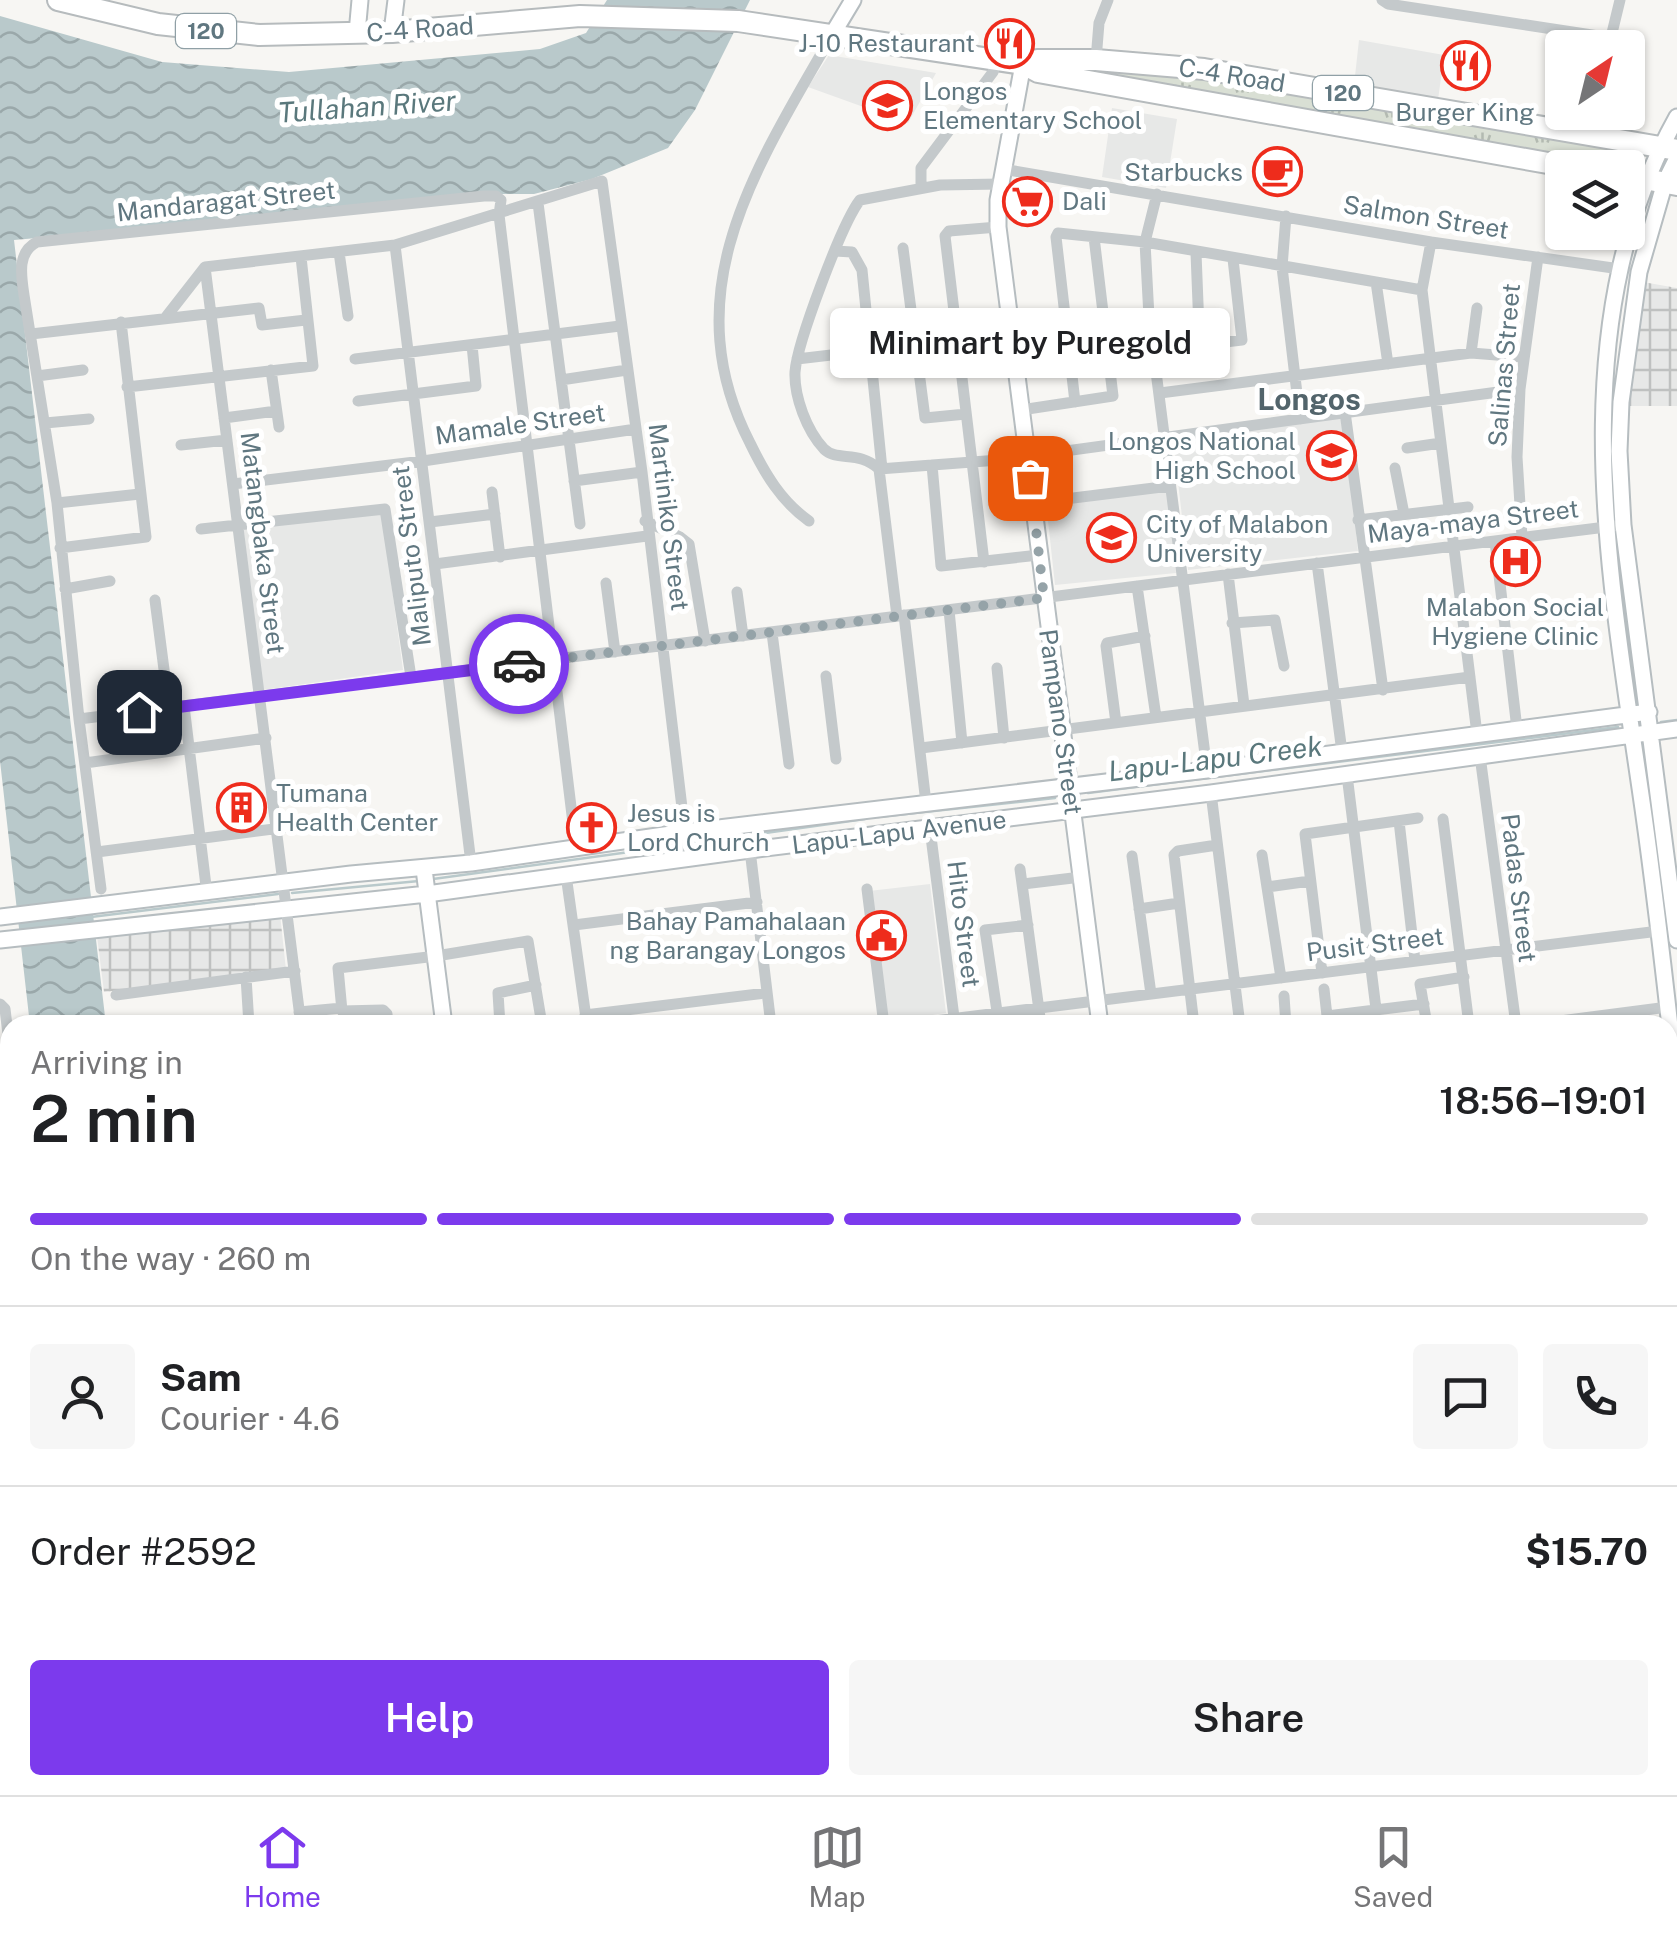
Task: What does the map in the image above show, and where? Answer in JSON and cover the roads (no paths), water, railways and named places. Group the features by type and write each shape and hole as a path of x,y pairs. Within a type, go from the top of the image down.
{"highway":[{"name":"C-4 Road","path":"58,0 191,30 276,36 392,32 580,16 738,21 1023,64 1038,72 1545,162"},
{"name":"C-4 Road","path":"1023,64 1037,60 1096,60 1204,69 1672,152"}],"main road":[{"path":"357,33 360,0"},
{"path":"392,32 396,0"},
{"path":"832,35 852,0"},
{"name":"Pampano Street","path":"1023,64 1002,176 998,227 1099,1015"},
{"path":"1672,932 1629,714 1605,527 1603,402 1620,268 1654,181 1672,152 1677,117"},
{"path":"1654,181 1621,402 1623,525 1674,890 1669,1015"},
{"name":"Lapu-Lapu Avenue","path":"3,940 566,875 866,810 1648,712"},
{"name":"Lapu-Lapu Avenue","path":"2,917 576,848 687,846 750,850 1211,794 1677,729"},
{"path":"866,810 870,836"},
{"path":"424,868 443,1015"}],"street":[{"path":"1096,60 1099,23 1108,0"},
{"path":"1382,0 1604,37 1612,34 1620,0"},
{"path":"809,521 789,507 765,473 734,413 725,386 718,339 728,248 739,208 832,35"},
{"path":"921,188 921,168 993,72 997,60"},
{"name":"Salmon Street","path":"835,251 860,200 1002,176 1157,194 1431,242 1620,268"},
{"name":"Martiniko Street","path":"538,203 602,182 687,846"},
{"path":"1157,194 1145,242 1149,316 1207,770"},
{"name":"Mandaragat Street","path":"101,890 56,503 22,262 28,247 37,242 484,196 499,197 499,216"},
{"path":"166,316 205,267 396,245 538,203 580,524"},
{"path":"499,216 576,848"},
{"path":"1286,216 1282,267 1300,418"},
{"path":"984,562 944,236 949,231 998,227"},
{"path":"1076,402 1058,233 1145,242 1422,290"},
{"path":"1021,410 1113,396 1094,237"},
{"path":"1431,242 1422,290 1477,734"},
{"name":"Maliputo Street","path":"396,245 471,863"},
{"path":"903,248 925,418 966,414"},
{"path":"926,804 881,469 862,270 852,252 835,251 798,359 796,386 804,416 822,448 830,454 868,459 881,469 1028,456 1520,389"},
{"path":"339,252 348,316"},
{"path":"1156,359 1200,354 1196,253"},
{"path":"127,387 314,366 300,257"},
{"name":"Salinas Street","path":"1522,538 1517,457 1520,389 1538,257"},
{"path":"1200,346 1242,340 1233,260"},
{"name":"Matangbaka Street","path":"205,267 300,1015"},
{"path":"1376,282 1388,364"},
{"path":"31,334 259,308 262,325 306,320"},
{"path":"1471,353 1477,308"},
{"path":"1104,321 1149,316"},
{"path":"60,548 146,537 121,322"},
{"path":"355,358 620,326"},
{"path":"798,359 1010,334"},
{"path":"358,400 476,386 472,345"},
{"path":"1160,393 1471,353 1522,357"},
{"path":"37,376 83,370"},
{"path":"271,370 279,428"},
{"path":"560,380 627,370"},
{"path":"224,418 276,411"},
{"path":"1345,412 1382,690"},
{"path":"44,424 88,418"},
{"name":"Mamale Street","path":"233,484 423,462 636,430"},
{"path":"180,445 227,440"},
{"path":"1407,448 1441,444"},
{"path":"932,465 941,566 1039,555"},
{"path":"1395,468 1404,514"},
{"path":"574,481 642,472"},
{"path":"1033,503 1170,486"},
{"path":"492,492 500,557"},
{"path":"56,503 140,494"},
{"path":"1358,520 1468,507"},
{"path":"201,529 385,509 411,678"},
{"path":"430,522 495,514"},
{"path":"646,520 689,544 705,640"},
{"name":"Maya-maya Street","path":"79,719 1623,525"},
{"path":"435,564 648,536"},
{"path":"1495,541 1517,729"},
{"path":"1317,563 1342,752"},
{"path":"1228,574 1244,705"},
{"path":"65,589 110,581"},
{"path":"606,583 615,652"},
{"path":"1138,586 1156,716"},
{"path":"737,592 743,636"},
{"path":"154,600 169,708"},
{"path":"949,610 962,743"},
{"path":"1232,623 1275,620 1284,666"},
{"path":"772,632 789,764"},
{"path":"1116,723 1106,646 1144,636"},
{"path":"997,668 1004,738"},
{"path":"826,676 836,758"},
{"path":"921,748 1470,676"},
{"path":"184,706 207,894"},
{"path":"85,763 266,738"},
{"name":"Padas Street","path":"1480,756 1514,1015"},
{"path":"1347,775 1377,1015"},
{"path":"1211,794 1239,1015"},
{"path":"1322,973 1305,834 1418,818"},
{"path":"1443,819 1468,1015"},
{"path":"97,852 343,820"},
{"path":"1399,821 1416,961"},
{"name":"Hito Street","path":"930,829 953,1015"},
{"path":"1193,1015 1175,853 1217,846"},
{"path":"750,850 769,1015"},
{"path":"1262,855 1281,978"},
{"path":"1132,856 1151,994"},
{"path":"1020,869 1040,1015"},
{"path":"566,875 585,1015"},
{"path":"1023,884 1082,877"},
{"path":"1267,887 1310,880"},
{"path":"867,889 883,1015"},
{"path":"574,926 757,902"},
{"path":"1139,909 1180,903"},
{"path":"997,1015 986,930 1028,925"},
{"name":"Pusit Street","path":"1013,1015 1039,1008 1672,932"},
{"path":"345,1015 340,966 436,956 528,940 540,1015"},
{"path":"116,995 295,972"},
{"path":"246,976 249,1015"},
{"path":"1426,1015 1420,984 1464,977"},
{"path":"499,1015 498,993 536,985"},
{"path":"1324,989 1327,1015"},
{"path":"619,1015 766,993"},
{"path":"1284,996 1285,1015"},
{"path":"1352,1015 1424,1004"},
{"path":"1606,1015 1668,1007"},
{"path":"318,1015 344,1009 382,1010 387,1015"}],"water":[{"name":"Tullahan River","path":"607,0 750,0 695,110 668,148 592,179 534,194 470,194 253,219 14,240 105,1015 29,1015 0,761 0,16 162,62 289,72 540,49 586,33"}],"waterway":[{"path":"1661,722 1677,720"},
{"path":"1088,793 1618,727"},
{"name":"Lapu-Lapu Creek","path":"878,817 1055,798"},
{"name":"Lapu-Lapu Creek","path":"693,843 865,819"},
{"path":"433,879 680,845"},
{"path":"292,893 419,881"},
{"path":"91,917 278,894"}],"place":[{"name":"J-10 Restaurant","path":"1010,43"},
{"name":"Burger King","path":"1465,66"},
{"name":"Longos Elementary School","path":"888,105"},
{"name":"Starbucks","path":"1278,172"},
{"name":"Dali","path":"1027,201"},
{"name":"Longos National High School","path":"1331,455"},
{"name":"Minimart by Puregold","path":"1030,478"},
{"name":"City of Malabon University","path":"1111,538"},
{"name":"Malabon Social Hygiene Clinic","path":"1515,561"},
{"name":"Tumana Health Center","path":"241,807"},
{"name":"Jesus is Lord Church","path":"592,827"},
{"name":"Bahay Pamahalaan ng Barangay Longos","path":"881,935"}],"district":[{"name":"Longos","path":"1309,399"}]}
